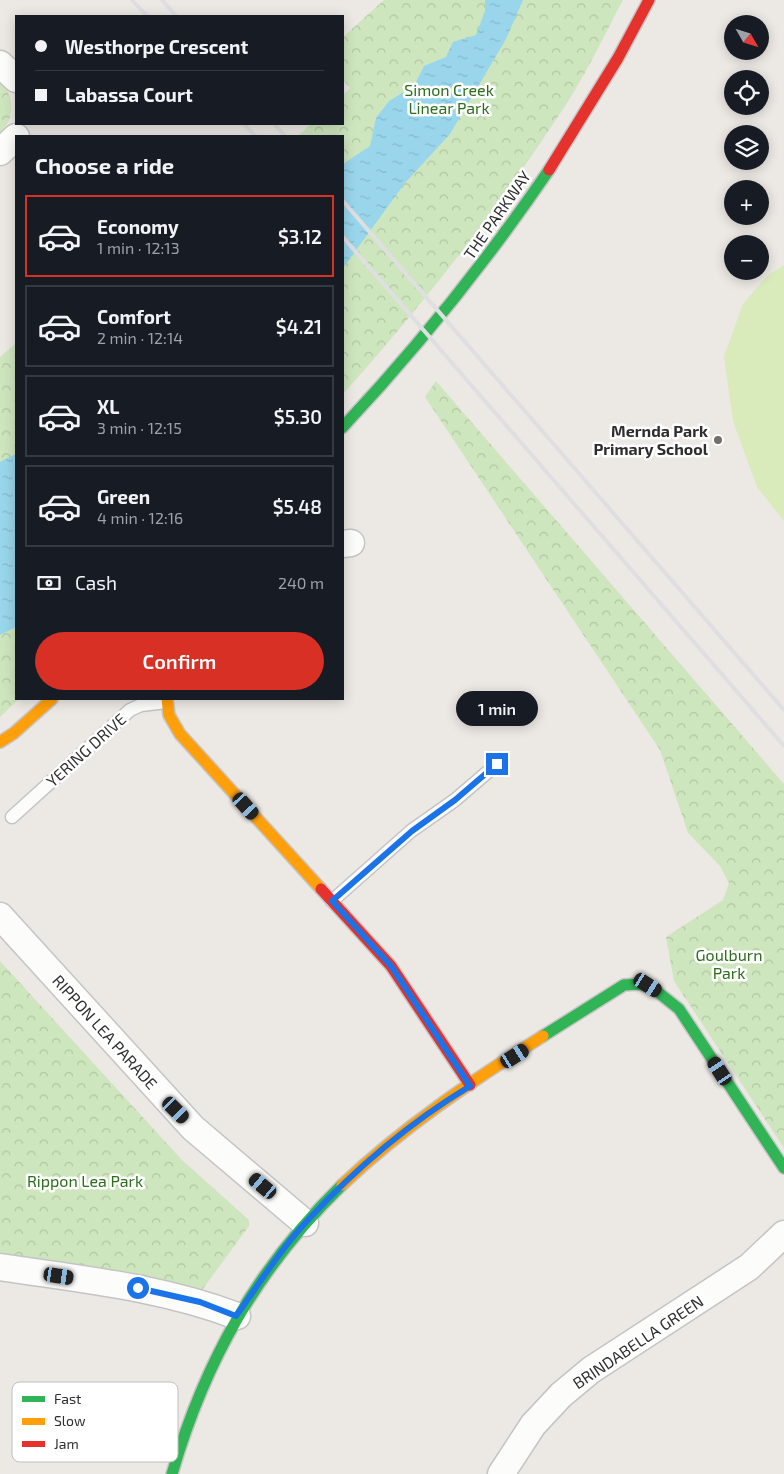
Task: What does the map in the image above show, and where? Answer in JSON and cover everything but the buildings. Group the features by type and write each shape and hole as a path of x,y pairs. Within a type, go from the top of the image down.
{"street":[{"name":"THE PARKWAY","path":"344,426 412,352 482,265 564,147 649,0"},
{"path":"0,64 15,78"},
{"path":"0,152 15,139"},
{"path":"0,750 14,733 51,700"},
{"path":"167,700 171,722 184,738 391,966 470,1086"},
{"path":"0,742 14,733"},
{"name":"RIPPON LEA PARADE","path":"0,916 193,1128 305,1223"},
{"path":"178,1456 191,1416 236,1316 305,1223 378,1152 442,1103 624,985 634,982 648,985 665,996 679,1009 784,1168"},
{"name":"BRINDABELLA GREEN","path":"501,1474 533,1426 561,1395 591,1370 749,1267 784,1234"},
{"name":"BRINDABELLA GREEN","path":"749,1267 784,1255"},
{"path":"0,1267 158,1291 200,1302 236,1316"},
{"path":"172,1474 176,1462"}],"lane":[{"name":"YERING DRIVE","path":"12,817 130,710 141,705 167,700"},
{"path":"332,901 412,831 455,800 497,764"}],"green space":[{"name":"Simon Creek Linear Park","path":"384,0 623,0 575,90 542,141 461,253 403,325 344,393 344,135 299,135 310,125 344,125 344,94 350,88 344,81 344,36"},
{"path":"0,78 8,92 11,113 9,120 0,133"},
{"path":"784,265 784,521 757,487 733,421 724,356 743,304 763,280 769,280 769,275"},
{"path":"15,344 15,700 18,700 0,717 0,357"},
{"name":"Goulburn Park","path":"436,381 784,784 784,1148 674,981 666,937 723,900 729,883 720,866 688,833 660,750 425,397"},
{"name":"Rippon Lea Park","path":"0,961 182,1160 249,1220 249,1226 202,1290 0,1253"}],"water":[{"path":"485,0 523,0 506,39 450,134 405,183 344,267 344,163 370,146 376,118 389,101 414,86 424,66 446,57 453,42 476,35 485,11"},
{"path":"15,454 15,628 0,635 0,462"}],"railway":[{"path":"132,0 146,15"},
{"path":"162,0 175,15"},
{"path":"245,125 254,135"},
{"path":"275,125 284,135"},
{"path":"344,202 784,710"},
{"path":"344,238 784,746"}],"traffic: fast":[{"path":"344,426 398,366 476,271 549,170"},
{"path":"543,1036 624,985 640,984 654,989 679,1009 784,1168"},
{"path":"178,1455 201,1393 218,1355 238,1318 284,1249 342,1185"},
{"path":"172,1474 176,1462"}],"traffic: slow":[{"path":"0,742 14,733 51,700"},
{"path":"167,700 169,715 180,734 321,889"},
{"path":"342,1185 414,1124 490,1070 543,1036"}],"traffic: jam":[{"path":"549,170 618,58 649,0"},
{"path":"321,889 391,966 470,1085"}],"place":[{"name":"Mernda Park Primary School","path":"718,440"}],"route":[{"path":"138,1288 200,1302 236,1316 305,1223 342,1185 406,1129 442,1103 470,1086 391,966 332,901 429,816 455,800 497,764"}]}
